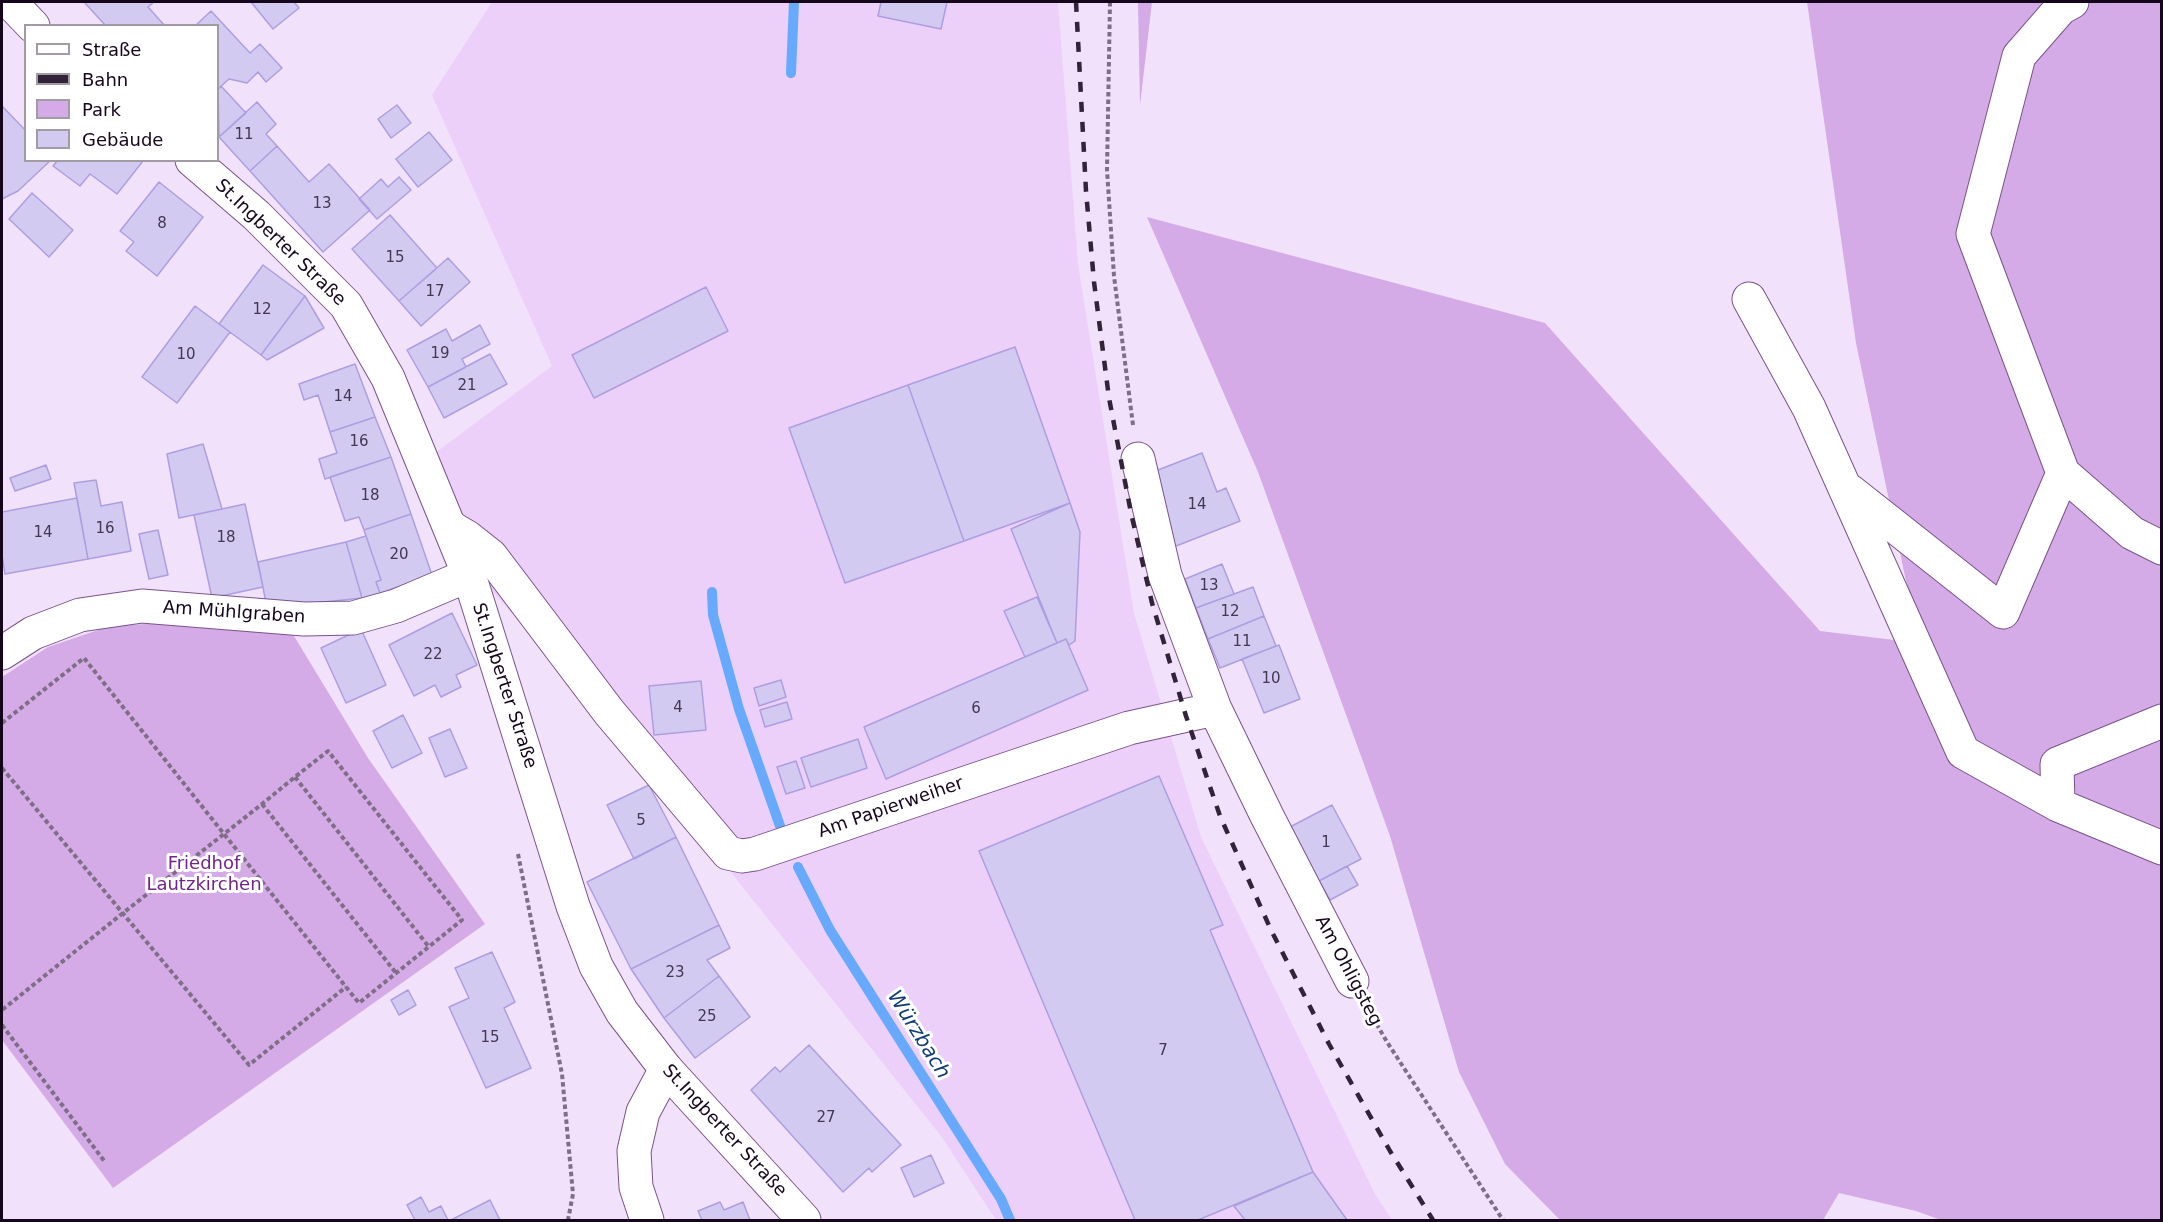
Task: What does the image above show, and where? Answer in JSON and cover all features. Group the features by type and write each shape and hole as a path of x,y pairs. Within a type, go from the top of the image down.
{"street":[{"path":"10,2 31,24"},
{"path":"2064,4 2019,56 1973,234 2063,473 2132,533 2162,548"},
{"name":"St.Ingberter Straße","path":"194,162 255,215 346,305 388,378 469,576 570,895 596,966 622,1012 666,1069 804,1221"},
{"path":"1749,299 1809,408 1964,752 2058,805 2162,848"},
{"path":"1138,459 1165,575 1215,709"},
{"path":"1845,488 2003,612 2063,473"},
{"name":"Am Papierweiher","path":"450,527 491,556 609,712 728,853 742,856 784,844 1129,728 1215,709"},
{"name":"Am Mühlgraben","path":"2,653 33,633 80,615 142,606 304,619 353,618 396,606 469,576"},
{"name":"Am Ohligsteg","path":"1215,709 1352,981"},
{"path":"2058,805 2057,764 2162,721"},
{"path":"647,1221 636,1187 634,1151 644,1112 666,1069"}],"path":[{"path":"1110,2 1107,170 1114,276 1138,459"},
{"path":"2,723 84,657 224,834 359,1003 462,920 328,751 262,804 224,834 123,914 2,1010"},
{"path":"2,768 249,1065 346,987"},
{"path":"295,777 429,947"},
{"path":"262,804 396,973"},
{"path":"516,843 562,1074 573,1194 568,1221"},
{"name":"Am Ohligsteg","path":"1352,981 1387,1042 1503,1221"},
{"path":"2,1025 105,1162"}],"shaded area":[{"path":"492,2 1058,2 1078,264 1134,613 1201,837 1375,1194 1392,1220 996,1220 941,1136 651,772 493,592 435,453 552,366 432,95"}],"green space":[{"path":"1138,2 1152,2 1140,105"},
{"path":"1807,2 2161,2 2161,1220 1941,1220 1916,1211 1839,1193 1823,1220 1560,1220 1505,1164 1459,1072 1390,836 1258,472 1147,217 1545,323 1820,631 1919,643 1856,343"},
{"name":"Friedhof Lautzkirchen","path":"164,623 291,631 368,758 485,924 113,1188 2,1040 2,677 48,647 110,626"}],"building":[{"path":"84,2 154,2 148,7 163,24 104,24"},
{"path":"251,2 294,2 299,8 273,29"},
{"path":"881,2 947,2 941,29 878,16"},
{"path":"211,11 250,53 260,44 282,68 266,82 258,72 247,83 229,79 219,88 219,24 197,24"},
{"path":"221,86 246,113 219,137 219,88"},
{"path":"257,102 276,124 266,134 277,146 250,171 219,137"},
{"path":"397,105 411,123 391,138 378,119"},
{"path":"2,106 24,129 24,162 49,162 18,191 2,199"},
{"path":"429,132 452,160 418,187 396,159"},
{"path":"277,146 309,182 329,164 370,210 323,252 250,171"},
{"path":"56,162 142,162 117,194 90,174 80,186 53,166"},
{"path":"399,177 411,190 377,219 359,199 381,179 388,187"},
{"path":"159,182 203,217 157,276 126,251 134,242 120,231"},
{"path":"32,193 73,230 49,257 9,219"},
{"path":"390,215 437,268 399,301 352,249"},
{"path":"448,258 470,282 421,326 399,301"},
{"path":"263,265 305,296 261,355 219,324"},
{"path":"706,287 728,331 594,398 572,355"},
{"path":"305,296 324,328 267,360 261,355"},
{"path":"195,306 230,332 177,403 142,377"},
{"path":"480,325 490,344 462,359 466,367 428,387 407,350 446,329 452,341"},
{"path":"1015,347 1070,503 964,541 908,385"},
{"path":"490,354 507,384 444,418 428,387"},
{"path":"355,364 375,417 330,432 318,395 304,400 299,384"},
{"path":"908,385 964,541 845,583 789,428"},
{"path":"375,417 391,457 325,479 319,459 337,453 330,432"},
{"path":"203,444 222,509 179,518 167,454"},
{"path":"1202,453 1217,492 1226,488 1240,521 1171,548 1150,473"},
{"path":"391,457 411,514 364,530 359,517 345,521 330,477"},
{"path":"46,465 51,479 15,491 10,478"},
{"path":"96,480 101,506 122,502 131,551 88,559 74,483"},
{"path":"77,498 88,559 5,574 2,555 2,512"},
{"path":"1070,503 1080,532 1075,641 1069,645 1066,639 1057,643 1011,529"},
{"path":"245,504 263,587 212,598 194,515"},
{"path":"411,514 432,575 380,593 376,582 381,580 364,530"},
{"path":"158,530 168,575 149,579 139,534"},
{"path":"366,536 381,580 376,582 380,593 362,598 346,542"},
{"path":"346,542 362,598 267,608 258,562"},
{"path":"1222,564 1234,594 1196,608 1185,579"},
{"path":"1253,587 1264,616 1208,639 1196,608"},
{"path":"1037,597 1057,643 1025,657 1004,611"},
{"path":"452,613 477,665 456,675 461,687 441,697 435,685 414,696 389,645"},
{"path":"1264,616 1276,646 1220,668 1208,639"},
{"path":"361,629 386,685 346,703 321,648"},
{"path":"1066,639 1088,690 886,779 864,727"},
{"path":"1279,645 1300,699 1264,713 1242,659"},
{"path":"781,680 786,697 759,706 754,688"},
{"path":"701,681 706,730 654,735 649,686"},
{"path":"787,702 792,719 765,727 760,710"},
{"path":"403,715 422,753 392,768 373,731"},
{"path":"450,729 467,768 445,777 429,738"},
{"path":"858,739 867,768 811,787 801,758"},
{"path":"796,761 805,788 786,794 777,767"},
{"path":"1159,776 1223,925 1210,930 1313,1172 1198,1220 1135,1220 979,851"},
{"path":"649,785 676,837 634,859 607,805"},
{"path":"1332,805 1361,859 1319,881 1290,827"},
{"path":"676,837 719,925 631,969 587,882"},
{"path":"1347,866 1358,885 1330,900 1319,881"},
{"path":"719,925 730,948 707,960 719,976 664,1018 631,969"},
{"path":"492,952 515,1002 504,1008 531,1068 486,1088 449,1007 469,998 455,968"},
{"path":"719,976 750,1017 695,1058 664,1018"},
{"path":"408,990 416,1005 399,1015 391,1000"},
{"path":"809,1045 901,1145 872,1172 869,1168 843,1192 751,1090 775,1067 780,1072"},
{"path":"931,1155 944,1183 914,1197 901,1168"},
{"path":"1313,1172 1347,1220 1245,1220 1234,1206"},
{"path":"421,1197 429,1212 441,1206 448,1220 415,1220 407,1205"},
{"path":"490,1200 500,1220 451,1220"},
{"path":"720,1202 724,1210 743,1202 750,1220 702,1220 698,1211"}],"waterway":[{"name":"Würzbach","path":"791,73 794,2"},
{"name":"Würzbach","path":"712,592 713,615 739,709 780,826"},
{"name":"Würzbach","path":"798,867 830,930 1001,1199 1010,1220"}],"railway":[{"path":"1076,2 1086,191 1094,282 1109,398 1131,513 1152,603 1186,716 1220,816 1271,930 1329,1044 1390,1151 1433,1220"}]}
